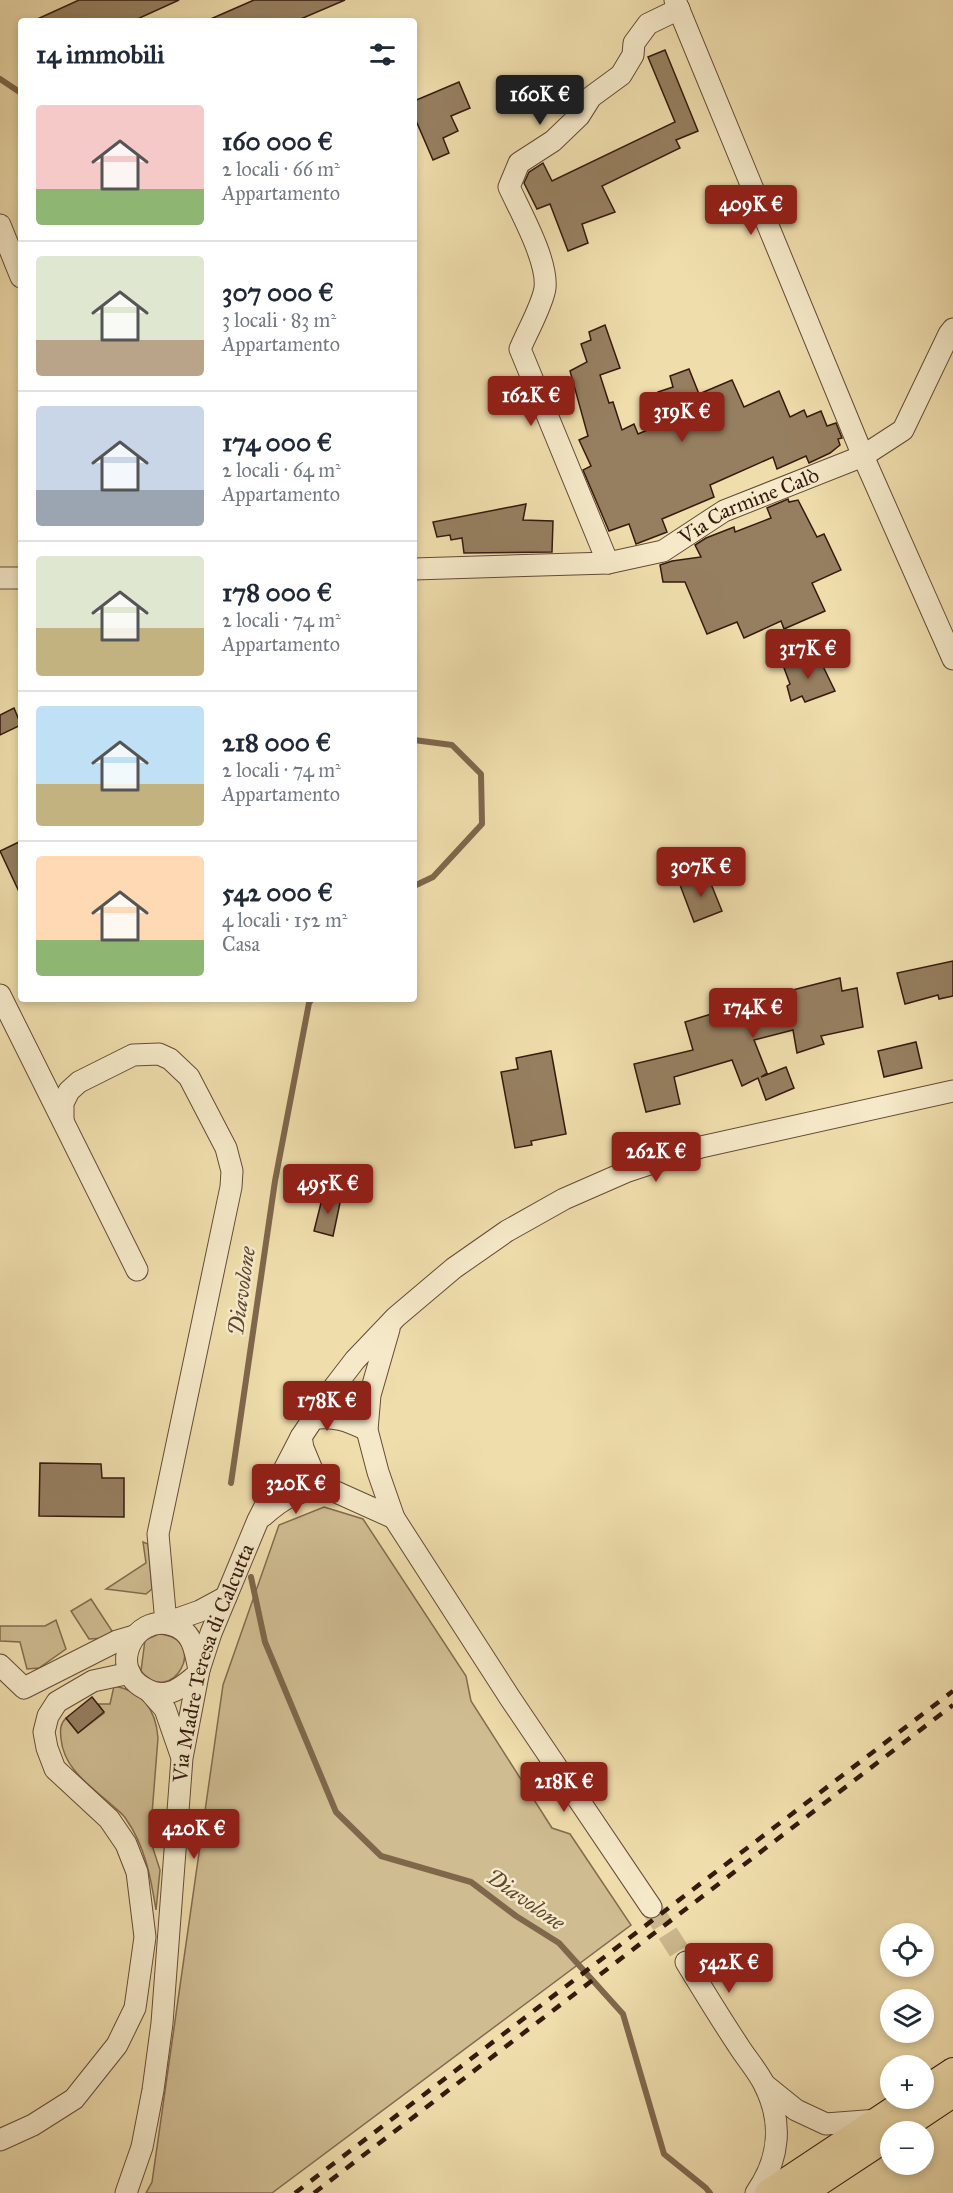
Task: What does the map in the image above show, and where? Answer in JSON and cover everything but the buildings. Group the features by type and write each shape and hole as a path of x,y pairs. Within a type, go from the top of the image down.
{"main road":[{"path":"934,2083 953,2071"},
{"path":"903,2121 953,2094"},
{"path":"768,2193 880,2133"},
{"path":"803,2193 880,2135"}],"street":[{"path":"608,563 520,349 545,291 545,275 534,243 509,187 519,163 553,141 579,116 591,97 621,75 633,55 634,43 648,24 677,5 863,456 953,659"},
{"path":"0,225 18,270"},
{"name":"Via Carmine Calò","path":"417,569 608,563 663,551 723,510 863,456 903,430 953,329"},
{"path":"0,578 18,578"},
{"path":"0,995 137,1270"},
{"path":"63,1121 63,1103 69,1091 79,1082 134,1055 159,1054 170,1059 189,1077 230,1160 231,1187 158,1534 166,1623"},
{"name":"Via Madre Teresa di Calcutta","path":"126,2193 142,2147 156,2068 162,2023 182,1758 198,1672 258,1520 307,1428 355,1360 391,1323 454,1268 507,1231 564,1199 628,1171 701,1147 953,1091"},
{"path":"391,1323 370,1395 367,1430 378,1472 394,1518 510,1698 651,1907"},
{"path":"367,1430 340,1418 326,1417 307,1428 307,1460 315,1477 325,1487 394,1518"},
{"path":"258,1520 279,1501 287,1497 302,1490 325,1487"},
{"path":"166,1623 200,1611 226,1597"},
{"path":"150,1692 161,1694 172,1692 198,1672 194,1644 188,1634 166,1623 154,1623 143,1628 134,1636 128,1647 126,1658 130,1673 140,1686 150,1692 165,1709 182,1758"},
{"path":"0,1665 24,1688 117,1641 134,1636"},
{"path":"0,2140 33,2125 74,2099 117,2044 135,2008 145,1937 137,1872 126,1844 109,1819 54,1769 44,1732 48,1716 57,1702 93,1681 130,1673"},
{"path":"686,1962 764,2083 777,2124 778,2139 770,2170 756,2193"},
{"path":"764,2083 796,2110 826,2124 880,2128"}],"shaded area":[{"path":"324,1507 363,1519 466,1676 471,1701 552,1828 570,1834 631,1925 272,2193 146,2193 152,2182 223,1685 279,1525"},
{"path":"143,1542 148,1544 152,1589 146,1594 106,1589 146,1563"},
{"path":"91,1599 112,1631 107,1638 89,1639 71,1611"},
{"path":"56,1620 66,1649 39,1668 27,1669 20,1642 0,1641 0,1626 45,1626"},
{"path":"159,1634 175,1639 183,1647 185,1658 181,1669 174,1677 164,1682 153,1681 141,1671 145,1640"},
{"path":"114,1686 133,1692 140,1698 151,1711 157,1728 150,1839 160,1870 156,1910 146,1863 133,1829 122,1814 80,1777 67,1760 63,1750 61,1727 66,1718 78,1733 104,1713 98,1704 110,1704"}],"waterway":[{"name":"Diavolone","path":"0,79 18,91"},
{"name":"Diavolone","path":"417,740 452,745 481,774 482,824 433,877 417,885"},
{"name":"Diavolone","path":"231,1483 275,1181 310,1002"},
{"name":"Diavolone","path":"251,1577 265,1642 336,1812 381,1856 471,1882 516,1916 559,1943 623,2014 664,2154 710,2193"}],"tunnel":[{"path":"651,1907 686,1962"}],"railway":[{"path":"295,2193 953,1691"},
{"path":"314,2193 953,1705"}]}
